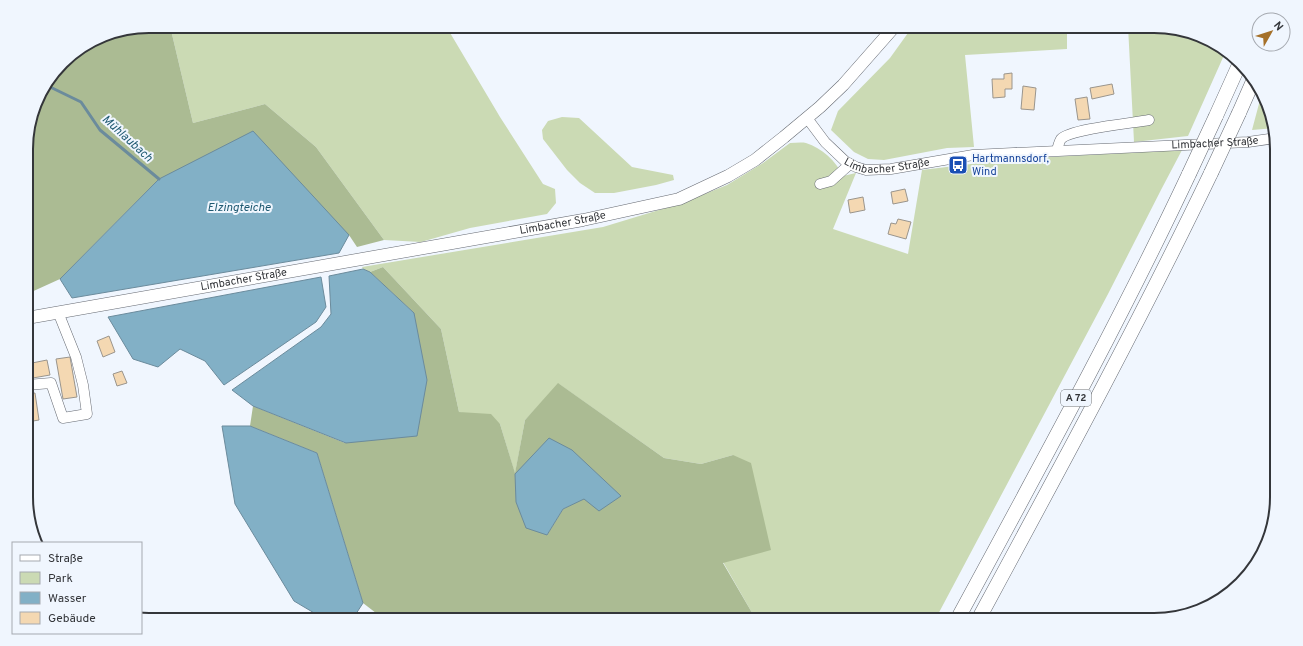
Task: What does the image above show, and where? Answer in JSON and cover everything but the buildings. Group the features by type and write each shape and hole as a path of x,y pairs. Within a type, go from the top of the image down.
{"highway":[{"name":"A 72","path":"961,613 1066,418 1162,232 1237,69"},
{"name":"A 72","path":"982,613 1074,444 1180,238 1251,86"}],"main road":[{"path":"807,118 853,75 889,33"},
{"name":"Limbacher Straße","path":"33,317 583,220 679,199 728,176 754,160 807,118"}],"street":[{"name":"Limbacher Straße","path":"807,118 825,142 845,161 866,170 891,168 973,155 1248,142 1269,139"},
{"path":"1057,150 1061,139 1067,134 1149,120"},
{"path":"820,184 831,181 850,164"},
{"path":"33,384 51,383 63,418 87,414 83,385 76,357 58,312"}],"green space":[{"path":"141,33 172,33 193,123 265,104 316,147 384,240 357,247 349,235 159,179 60,279 33,291 33,141 37,119 49,91 62,73 73,62 91,49 112,39"},
{"path":"172,33 450,33 500,117 543,184 555,189 556,203 547,214 470,228 421,242 384,240 316,147 265,104 193,123"},
{"path":"908,33 1067,33 1067,49 965,55 974,147 947,148 884,160 868,159 854,152 831,130 838,111 890,58"},
{"path":"1128,33 1162,33 1177,35 1205,45 1223,57 1188,136 1134,142"},
{"path":"1260,102 1268,129 1252,130"},
{"path":"562,117 579,118 632,167 673,175 674,180 614,193 595,193 580,183 567,170 543,139 542,130 548,121"},
{"path":"790,143 806,143 818,148 837,165 843,176 856,173 833,229 908,254 922,170 1012,159 1182,150 1108,294 939,613 752,613 723,562 733,455 701,464 664,458 559,384 525,420 515,474 500,424 459,412 441,329 383,267 370,272 362,267 603,227 682,203 727,185 763,163"},
{"path":"383,267 441,329 459,412 491,414 500,424 515,473 525,420 558,383 664,458 701,464 733,455 751,463 771,550 723,563 752,613 376,613 363,603 317,453 250,426 253,406 345,443 414,313 370,272","holes":["515,474 621,496 584,498 563,509 547,535"]}],"water":[{"name":"Elzingteiche","path":"253,131 349,235 339,253 72,298 60,279 159,179"},
{"path":"363,269 370,272 414,313 427,380 417,436 346,443 253,406 232,390 321,327 331,314 329,276"},
{"path":"321,277 326,307 316,322 224,385 205,361 180,349 158,367 133,359 108,317"},
{"path":"222,426 250,426 317,453 363,603 357,613 314,613 294,601 235,504"},
{"path":"549,438 572,450 621,496 599,511 584,499 563,509 547,535 526,528 516,502 515,474"}],"waterway":[{"name":"Mühlaubach","path":"51,88 81,102 100,130 159,179"}],"place":[{"name":"Hartmannsdorf, Wind","path":"958,165"}]}
